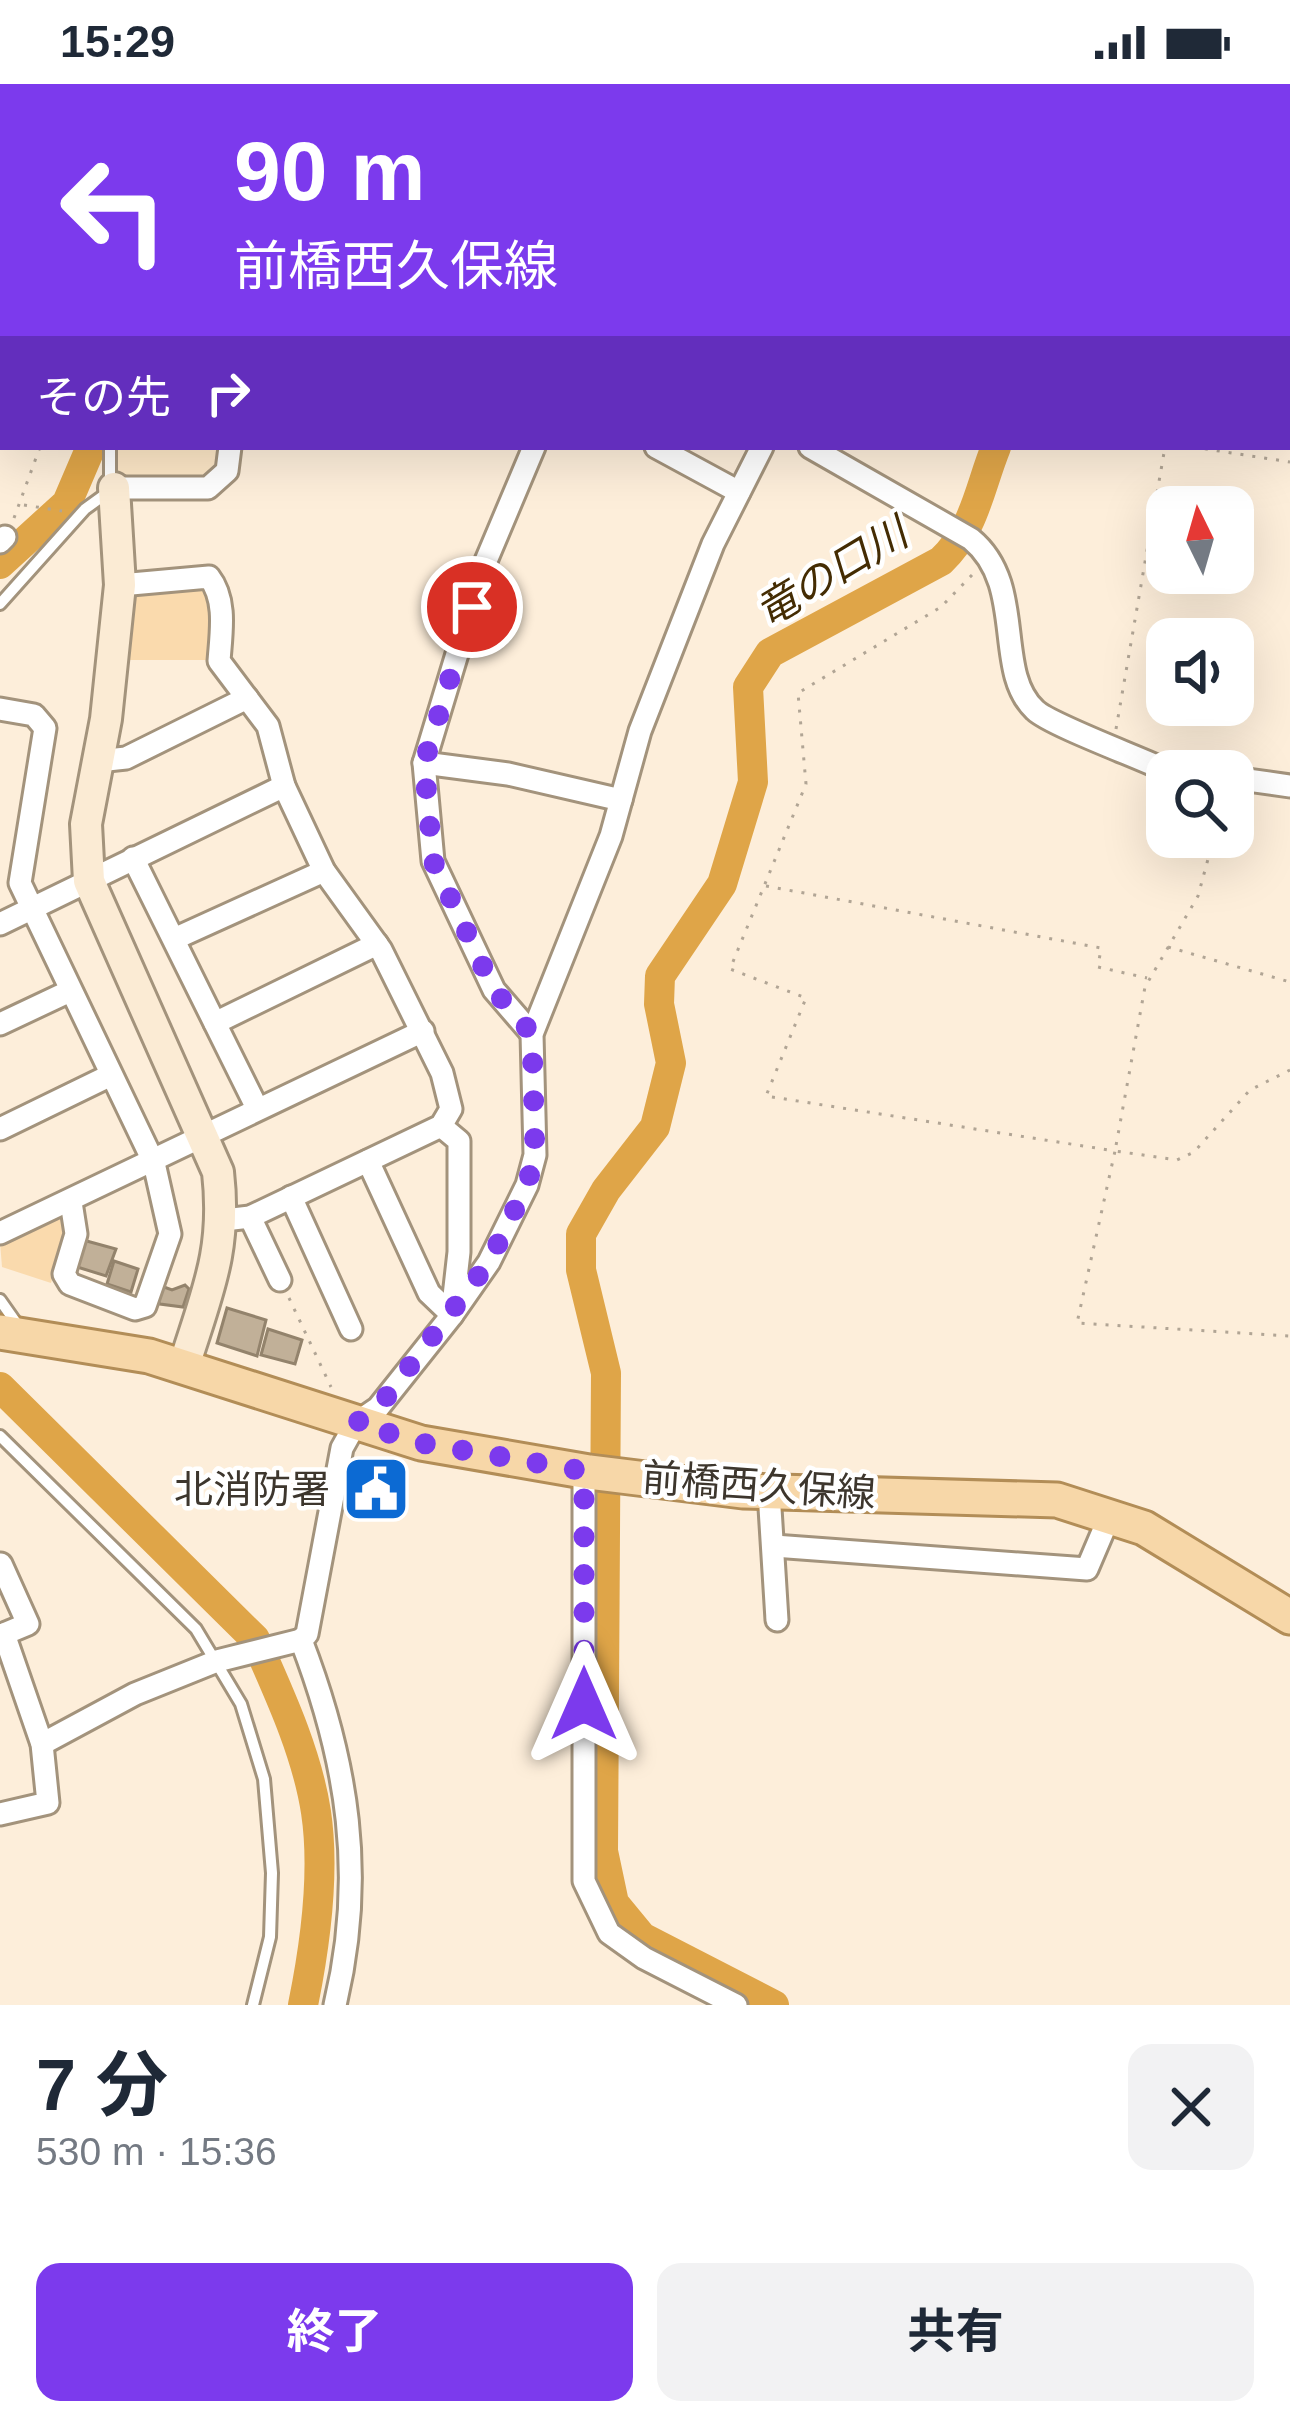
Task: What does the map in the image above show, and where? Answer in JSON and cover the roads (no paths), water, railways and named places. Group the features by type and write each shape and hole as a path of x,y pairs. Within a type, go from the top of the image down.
{"main road":[{"name":"前橋西久保線","path":"16,1335 184,1366 421,1443 598,1472 769,1492 1028,1498 1110,1515 1144,1528 1290,1617"}],"street":[{"path":"230,450 227,471 208,488 114,488 120,585 86,824 89,881 205,1133 237,1218 280,1280"},
{"path":"532,1034 494,990 433,861 424,763 483,568 533,450"},
{"path":"662,450 739,492"},
{"path":"42,1744 135,1694 215,1662 298,1641 307,1634 342,1448 356,1423 378,1408 452,1315 489,1262 527,1185 535,1155 532,1034 566,961 640,731 713,544 760,450"},
{"path":"815,450 971,539 992,556 1021,689 1036,712 1146,761"},
{"path":"120,585 209,577 217,587 222,620 219,661 268,726 284,786 323,871 377,944 442,1072 451,1109 442,1126 237,1218 220,1251 184,1366"},
{"path":"98,760 127,758 247,698"},
{"path":"0,709 34,715 45,728 20,883 29,910 154,1163 170,1234 145,1306 135,1309 70,1284 64,1274 76,1234 71,1202"},
{"path":"424,763 508,774 621,800"},
{"path":"1254,781 1290,786"},
{"path":"0,924 284,786"},
{"path":"133,858 257,1108"},
{"path":"174,939 323,871"},
{"path":"215,1023 377,944"},
{"path":"0,1024 70,991"},
{"path":"0,1233 423,1031"},
{"path":"0,1129 111,1075"},
{"path":"442,1126 459,1141 459,1252 452,1315"},
{"path":"368,1161 429,1293 452,1315"},
{"path":"291,1197 351,1329"},
{"path":"598,1472 584,1881 609,1933 644,1958 736,2005"},
{"path":"769,1492 777,1620"},
{"path":"774,1546 1087,1570 1110,1515"},
{"path":"0,1814 48,1803 42,1744 2,1634 28,1624 2,1564"},
{"path":"298,1641 344,1777 351,1894 344,1968 335,2005"}],"lane":[{"path":"0,604 85,509 114,488 110,450"},
{"path":"0,1300 16,1335"},
{"path":"0,1436 196,1629 241,1704 264,1779 273,1909 253,2005"}],"waterway":[{"path":"0,564 67,503 90,450"},
{"name":"竜の口川","path":"774,2005 642,1937 614,1903 603,1851 606,1373 581,1270 581,1234 606,1190 655,1127 671,1063 659,1004 660,976 722,884 753,782 748,687 770,653 941,561 969,522 995,450"},
{"path":"0,1387 255,1639 299,1746 316,1812 317,1909 303,2005"}],"place":[{"name":"北消防署","path":"376,1489"}]}
